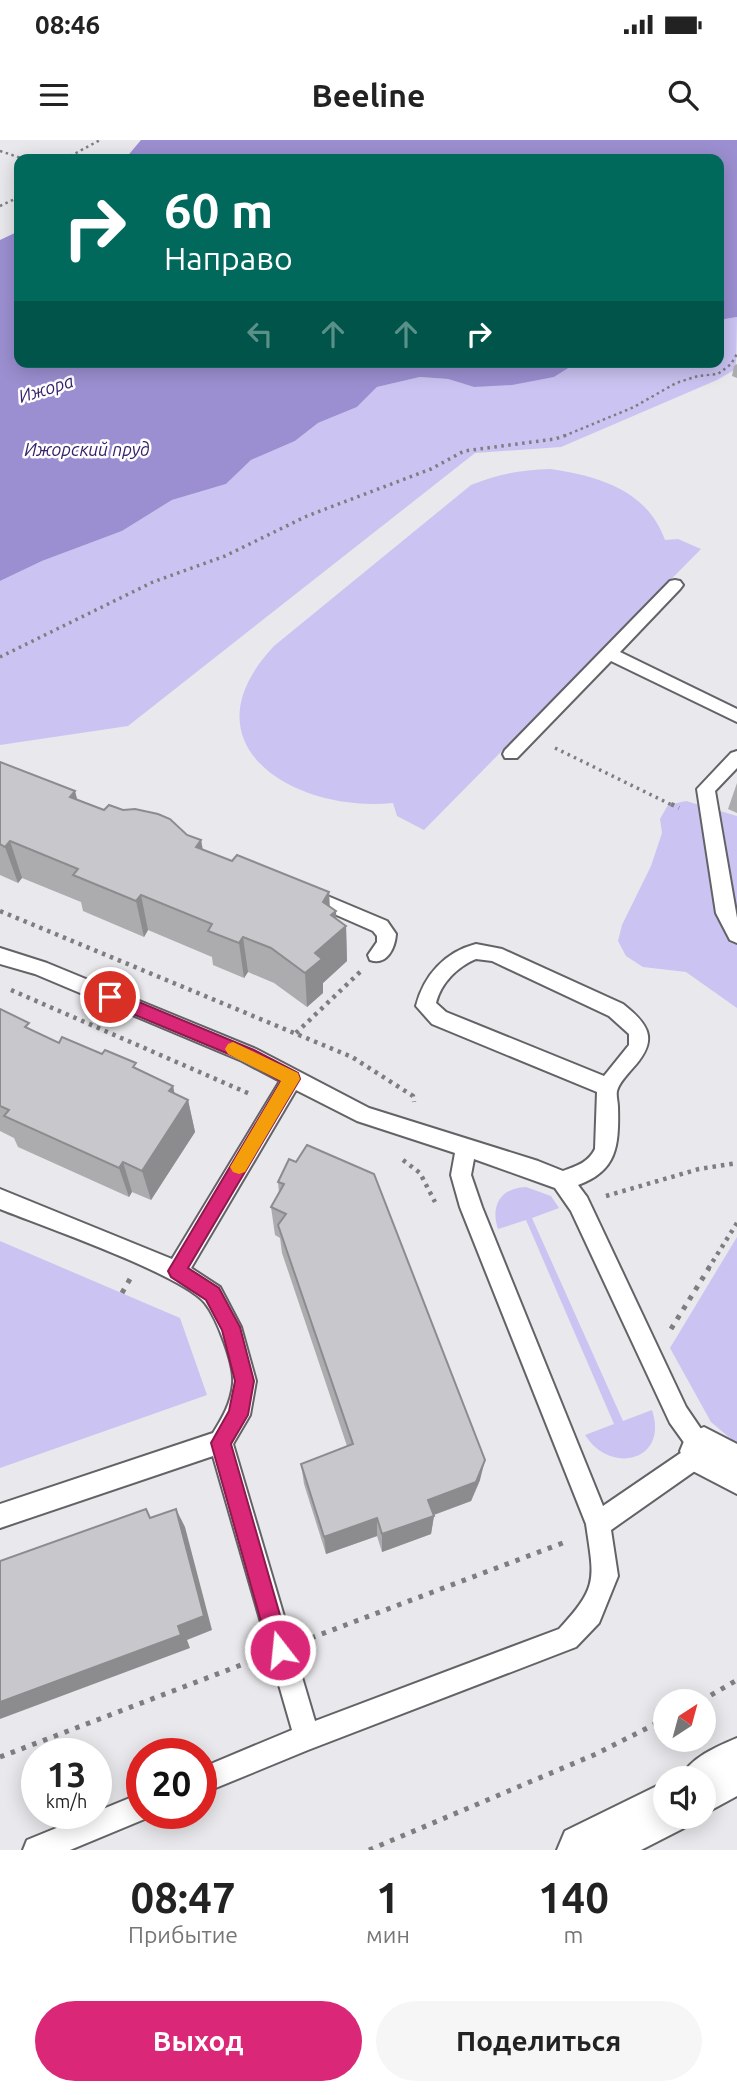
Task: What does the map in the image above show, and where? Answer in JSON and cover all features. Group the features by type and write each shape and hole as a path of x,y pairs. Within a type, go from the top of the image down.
{"main road":[{"path":"716,1779 737,1765"},
{"path":"584,1850 653,1815"}],"lane":[{"path":"511,754 675,585"},
{"path":"609,653 737,716"},
{"path":"737,757 706,789 725,913 737,935"},
{"path":"284,886 380,926 387,934 386,945 372,960"},
{"path":"562,1181 593,1169 601,1157 607,1142 608,1087 637,1050 640,1035 632,1020 495,954 476,951 459,957 428,991 426,1006 439,1018 608,1087"},
{"path":"0,956 40,968 236,1050 364,1115 538,1170 562,1181 579,1204 678,1415 720,1461 598,1524"},
{"path":"177,1271 292,1079"},
{"path":"217,1774 307,1737 568,1638 590,1614 606,1576 598,1524 471,1207 461,1175 466,1147"},
{"path":"0,1199 177,1271 212,1294 230,1327 245,1381 238,1415 221,1443 0,1516"},
{"path":"221,1443 307,1737"},
{"path":"37,1850 126,1813"}],"path":[{"path":"74,154 100,140"},
{"path":"0,657 153,582 225,556 307,516 431,469 464,451 555,439 570,434 634,407 676,383 698,376 718,374 731,364 737,354"},
{"path":"529,736 686,811 706,789"},
{"path":"0,911 352,1057 413,1096 422,1134"},
{"path":"296,1033 372,960"},
{"path":"0,985 276,1105"},
{"path":"396,1156 421,1173 440,1214"},
{"path":"579,1204 699,1169 737,1163"},
{"path":"653,1359 737,1223"},
{"path":"567,1527 572,1540"},
{"path":"716,1692 737,1679"},
{"path":"369,1850 596,1754 653,1725"}],"shaded area":[{"path":"737,317 736,369 717,380 561,447 475,453 128,726 0,745 0,581 42,561 122,531 172,500 226,484 251,460 295,441 318,423 357,407 377,387 420,377 448,379 474,387 554,377 568,368 724,368 724,319"},
{"path":"550,469 586,476 619,488 634,497 646,509 665,540 678,539 701,549 424,830 397,816 393,803 356,803 320,797 288,784 262,765 245,742 240,714 248,682 274,646 471,485 510,473"},
{"path":"686,801 737,816 737,1008 686,972 643,967 626,956 618,941 622,925 651,866 662,833 660,819 668,805"},
{"path":"526,1187 551,1196 559,1208 532,1218 623,1421 652,1410 655,1428 652,1441 645,1451 634,1457 608,1455 596,1448 585,1435 614,1424 526,1220 498,1229 495,1212 500,1199 510,1191"},
{"path":"737,1237 737,1444 711,1422 670,1348"},
{"path":"0,1241 180,1318 207,1395 0,1468"}],"water":[{"path":"141,140 737,140 737,317 724,319 724,154 129,154"},
{"name":"Ижорский пруд","path":"14,233 14,368 568,368 554,377 512,385 474,387 448,379 420,377 377,387 357,407 318,423 295,441 251,460 226,484 172,500 122,531 42,561 0,581 0,240"}],"building":[{"path":"0,762 75,791 70,797 104,810 109,805 123,810 135,809 158,814 170,819 187,835 201,840 196,847 232,861 237,855 329,892 323,902 336,911 331,915 346,926 315,953 322,959 305,973 271,948 243,937 239,943 208,931 212,924 141,895 136,901 73,875 78,869 10,841 5,847 0,844"},
{"path":"0,1009 29,1023 25,1027 59,1043 62,1037 102,1054 105,1050 136,1063 133,1067 173,1086 169,1091 188,1100 142,1171 123,1162 119,1168 4,1116 9,1110 0,1106"},
{"path":"307,1145 374,1174 485,1460 476,1482 428,1500 434,1516 382,1534 377,1518 324,1537 301,1464 353,1444 278,1225 286,1214 271,1207 284,1184 278,1182 289,1159 296,1162"},
{"path":"146,1509 150,1518 176,1509 204,1616 178,1626 181,1635 0,1702 0,1561"}],"slow traffic":[{"path":"233,1049 292,1079 239,1167"}],"route":[{"path":"110,997 249,1055 292,1079 177,1271 212,1294 230,1327 245,1381 238,1415 221,1443 280,1650"}],"water label":[{"name":"Ижора","path":"46,389"}]}
